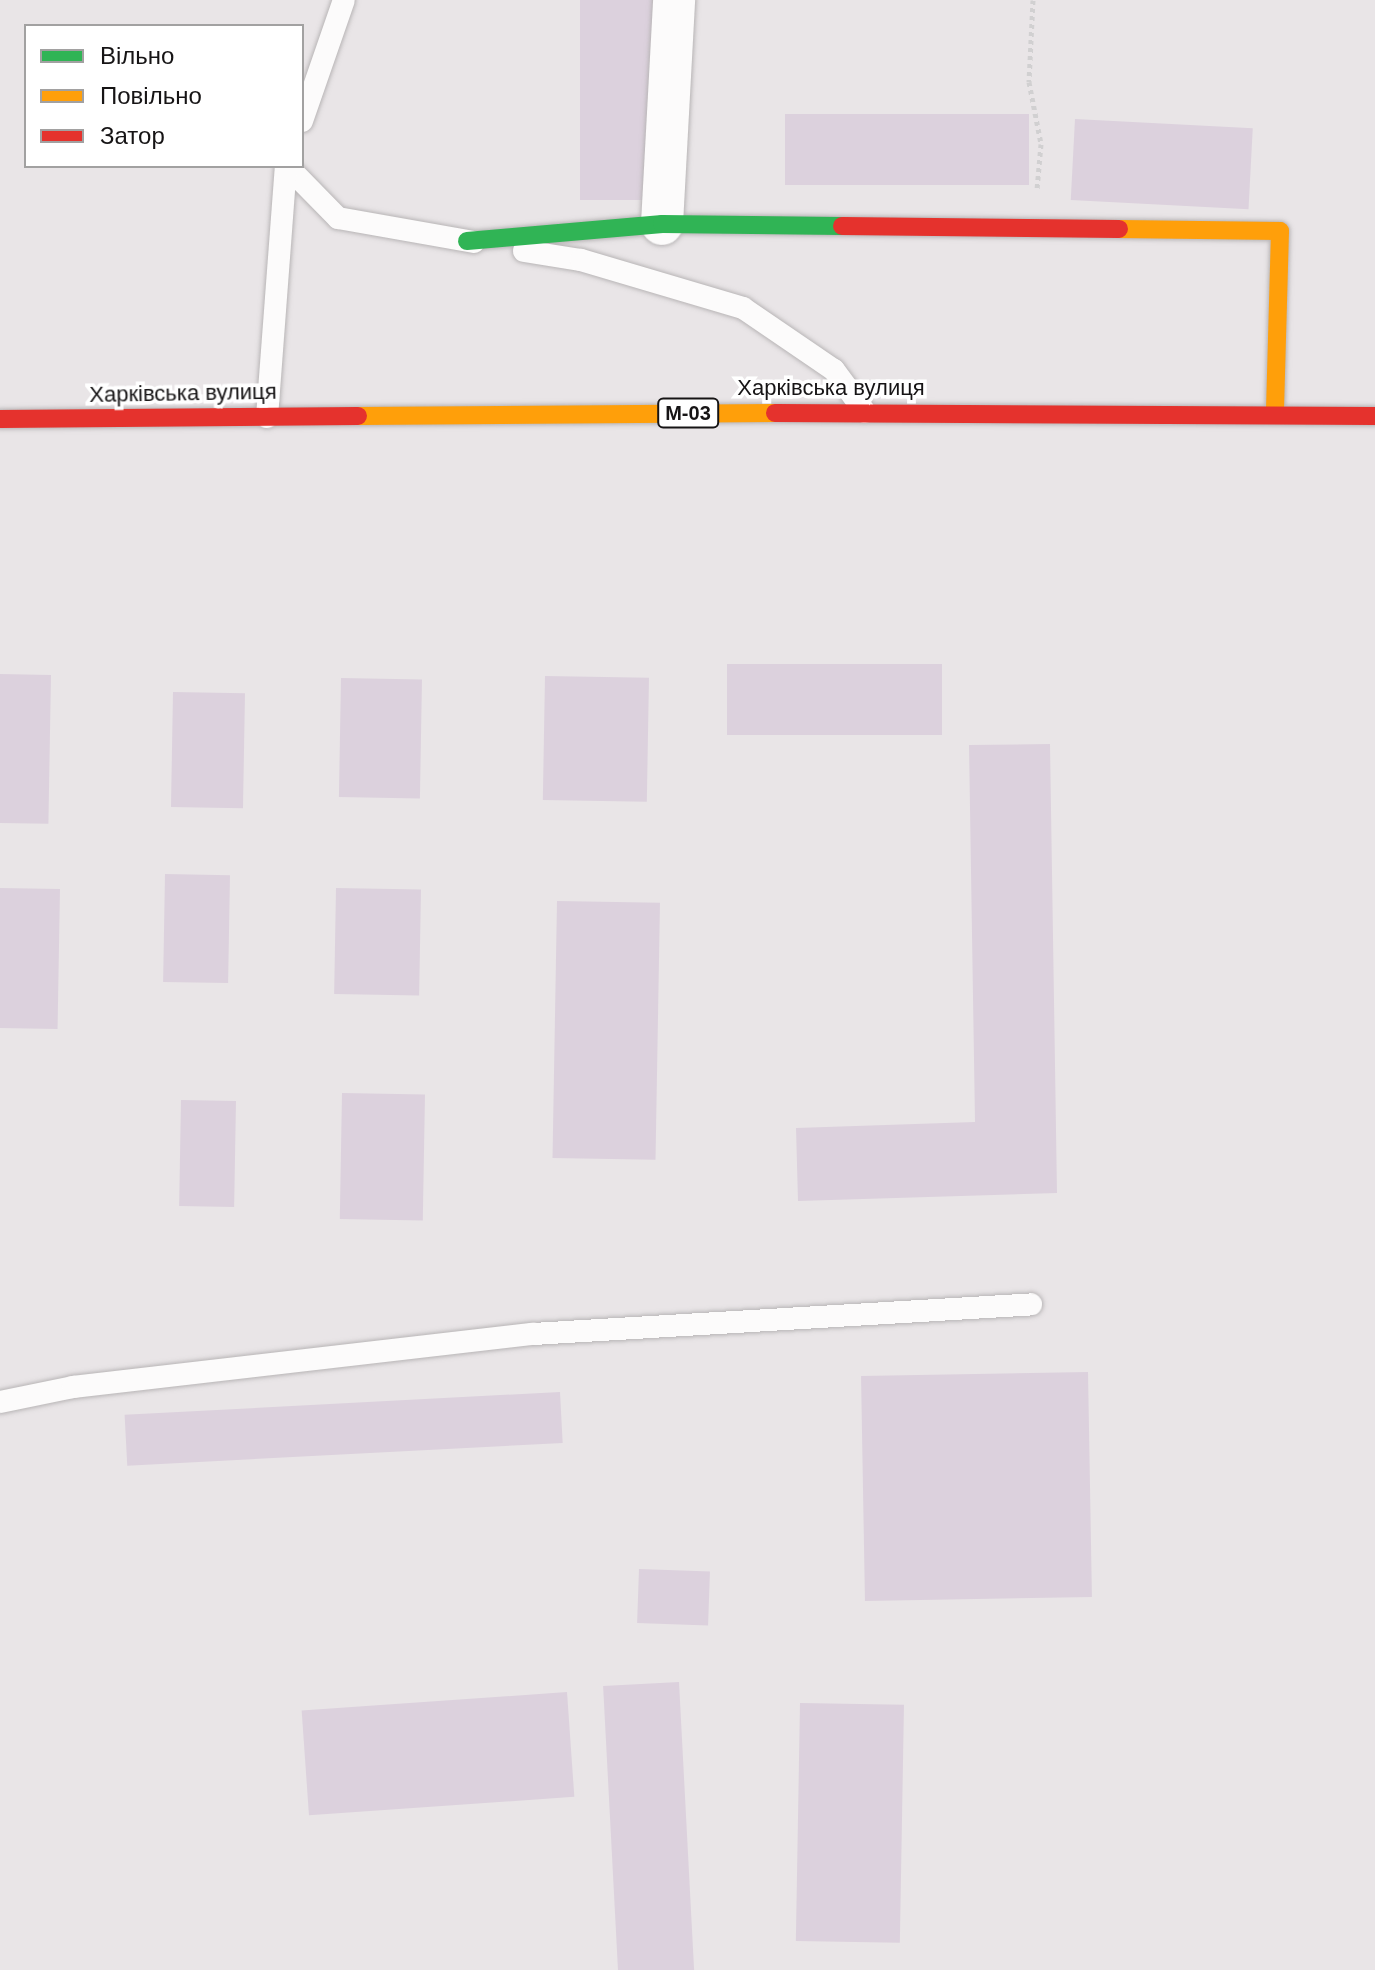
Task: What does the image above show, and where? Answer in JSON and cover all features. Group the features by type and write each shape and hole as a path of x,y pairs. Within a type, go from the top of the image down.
{"main road":[{"path":"467,241 662,224 1280,231 1275,414"},
{"name":"Харківська вулиця","path":"0,419 865,412 1375,416"}],"street":[{"path":"662,224 674,0"}],"lane":[{"path":"304,115 344,0"},
{"path":"267,417 287,168"},
{"path":"289,168 338,218 581,260 743,308 834,370 865,412"},
{"path":"0,1402 73,1387 533,1334 1031,1304"}],"path":[{"path":"1033,0 1029,82 1041,144 1034,227"}],"building":[{"path":"580,0 655,0 655,200 580,200"},
{"path":"785,114 1029,114 1029,185 785,185"},
{"path":"1075,119 1253,128 1249,209 1071,200"},
{"path":"727,664 942,664 942,735 727,735"},
{"path":"0,674 51,675 48,824 0,823"},
{"path":"545,676 649,678 647,802 543,800"},
{"path":"341,678 422,679 420,798 339,797"},
{"path":"173,692 245,693 243,808 171,807"},
{"path":"1050,744 1057,1193 798,1201 796,1128 975,1122 969,745"},
{"path":"165,874 230,875 228,983 163,982"},
{"path":"0,888 60,889 58,1029 0,1028"},
{"path":"336,888 421,889 419,995 334,994"},
{"path":"557,901 660,903 655,1160 553,1158"},
{"path":"342,1093 425,1094 423,1220 340,1219"},
{"path":"181,1100 236,1101 234,1207 179,1206"},
{"path":"1088,1372 1092,1597 865,1601 861,1376"},
{"path":"560,1392 563,1443 127,1466 125,1415"},
{"path":"639,1569 710,1571 708,1625 637,1623"},
{"path":"679,1682 694,1970 618,1970 603,1686"},
{"path":"567,1692 574,1797 309,1815 302,1711"},
{"path":"800,1703 904,1705 900,1943 796,1941"}],"traffic: fast":[{"path":"467,241 662,224 842,226"}],"traffic: slow":[{"path":"1119,229 1280,231 1275,414"},
{"path":"358,416 775,413"}],"traffic: jam":[{"path":"842,226 1119,229"},
{"path":"775,413 1375,416"},
{"path":"0,419 358,416"}]}
